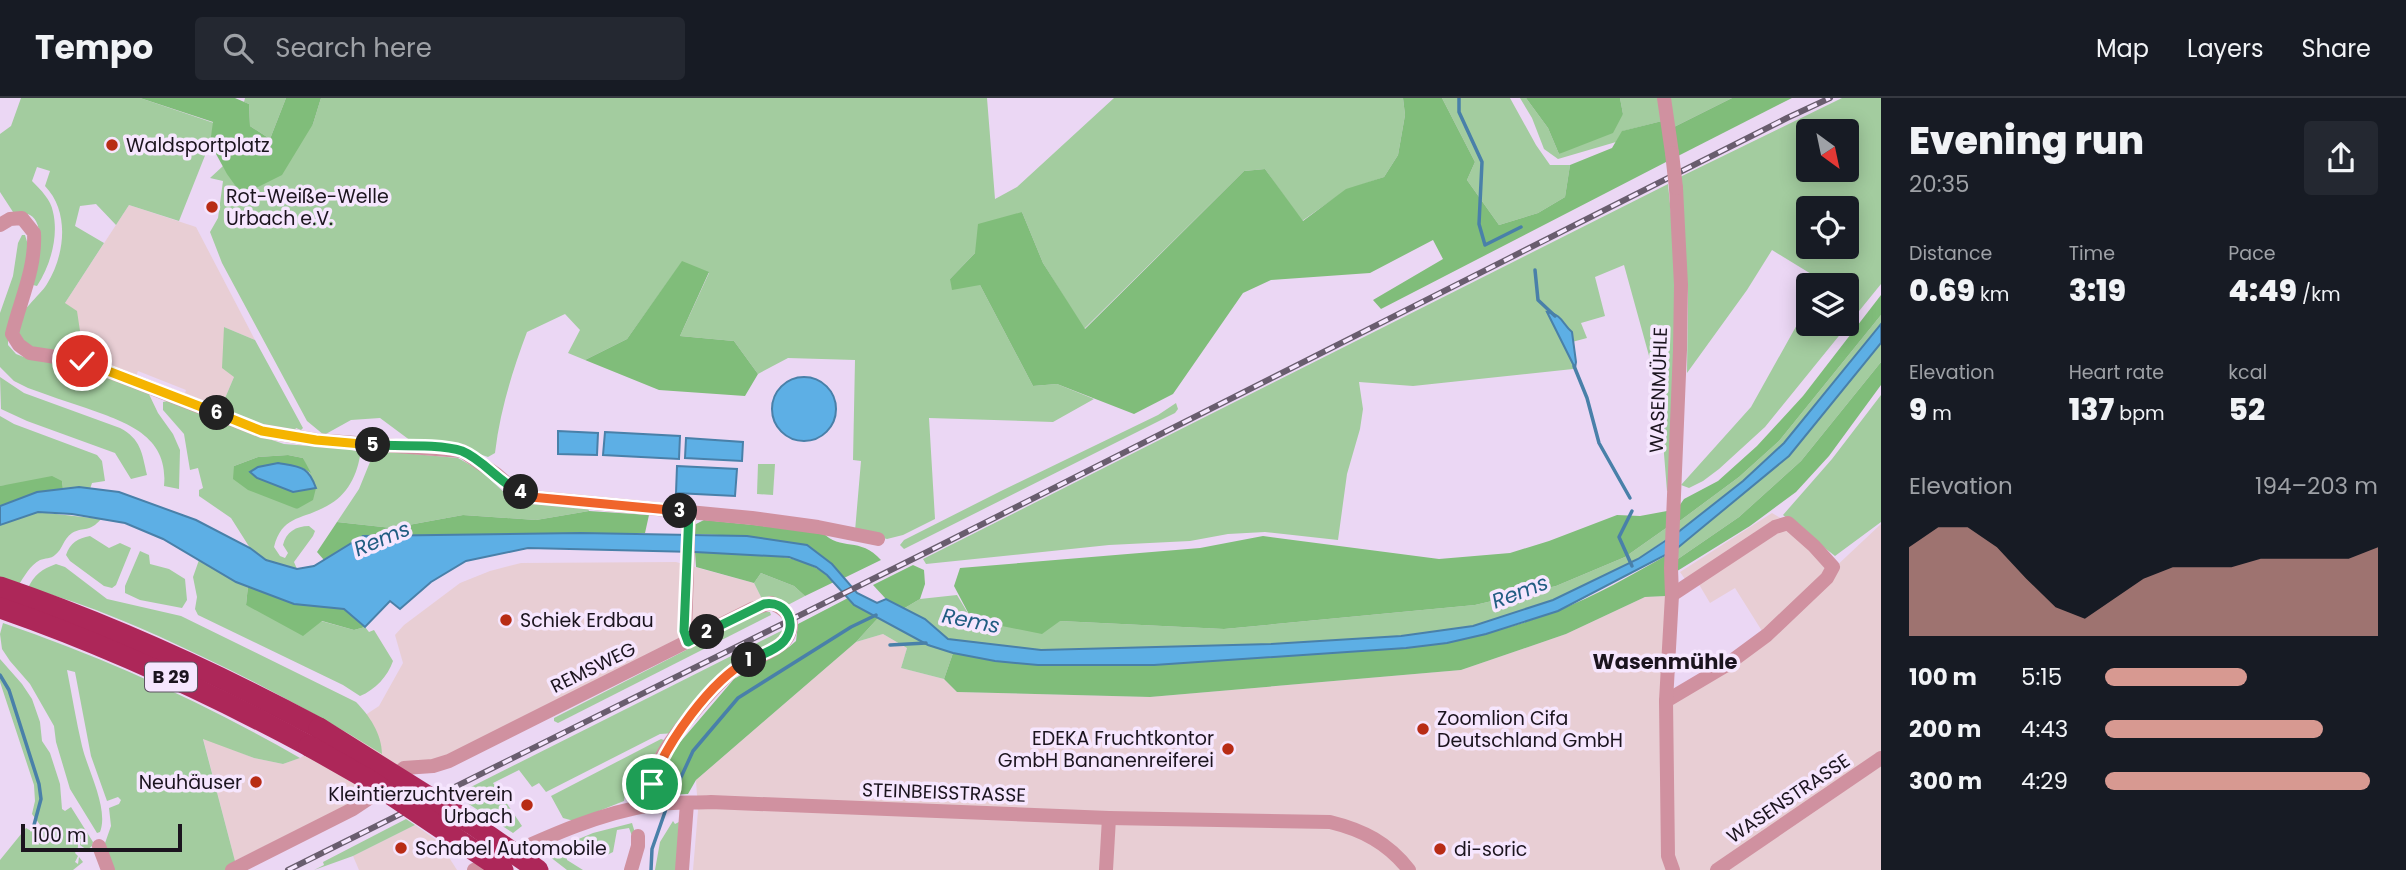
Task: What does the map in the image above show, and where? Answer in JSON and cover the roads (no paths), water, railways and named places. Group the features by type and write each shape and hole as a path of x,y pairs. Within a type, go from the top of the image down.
{"highway":[{"name":"B 29","path":"0,587 35,610 155,669 234,706 314,737 460,816 538,870"},
{"name":"B 29","path":"0,608 35,610"},
{"name":"B 29","path":"314,737 369,780 503,870"}],"street":[{"name":"WASENMÜHLE","path":"1664,98 1676,188 1681,311 1666,701 1668,856 1674,870"},
{"path":"0,225 10,219 22,218 34,233 29,275 12,334 19,345 30,353 82,361 262,431 316,440 462,451 496,474 511,488 531,497 808,525 878,539"},
{"path":"688,642 684,631 689,511"},
{"path":"1666,701 1725,666 1767,635 1827,578 1833,567 1788,523 1775,527 1672,595"},
{"name":"REMSWEG","path":"232,870 353,809 404,768 433,766 449,761 764,604 778,606 790,615 790,629 781,645 740,665 725,676 660,761 652,784 654,804"},
{"name":"WASENSTRASSE","path":"1717,870 1881,758"},
{"path":"682,870 684,803"},
{"name":"STEINBEISSTRASSE","path":"474,870 604,816 654,804 684,803 1110,818 1331,822 1360,830 1380,841 1409,870"},
{"path":"1106,870 1110,818"},
{"path":"631,870 638,836"},
{"path":"99,846 108,870"}],"water":[{"path":"1547,312 1559,318 1572,332 1575,368"},
{"name":"Rems","path":"1881,324 1881,343 1789,456 1675,550 1558,611 1486,634 1447,643 1406,648 1154,665 1038,665 995,661 928,645 854,605 827,575 816,567 789,557 528,548 466,561 431,582 400,609 390,601 365,627 344,609 294,604 236,582 163,539 125,523 72,514 38,512 0,525 0,506 37,492 79,487 119,492 196,520 250,548 266,560 297,569 314,566 363,536 581,533 747,536 807,545 832,564 857,593 877,603 886,599 925,619 948,639 1041,650 1271,644 1401,636 1473,626 1553,600 1638,559 1677,533 1743,481 1784,443"},
{"path":"804,377 822,383 830,391 836,409 830,427 822,435 804,441 786,435 778,427 772,409 778,391 786,383"},
{"path":"558,431 598,433 597,455 558,454"},
{"path":"605,432 680,436 679,459 603,455"},
{"path":"686,438 743,442 742,461 685,458"},
{"path":"278,463 307,471 316,488 293,492 257,478 250,472 258,467"},
{"path":"677,466 737,469 735,496 676,493"}],"waterway":[{"path":"1459,98 1459,112 1482,162 1479,224 1485,245 1521,227"},
{"path":"1535,270 1538,300 1555,316"},
{"path":"1574,366 1587,398 1599,443 1630,498"},
{"path":"1632,511 1619,537 1632,566"},
{"path":"671,799 693,751 738,698 851,627 876,615"},
{"path":"890,645 926,643"},
{"path":"0,675 9,690 39,784 41,799 34,825"},
{"path":"651,870 652,849 666,809"}],"railway":[{"path":"288,870 1830,98"}],"place":[{"name":"Waldsportplatz","path":"112,145"},
{"name":"Rot-Weiße-Welle Urbach e.V.","path":"212,207"},
{"name":"Schiek Erdbau","path":"506,620"},
{"name":"Zoomlion Cifa Deutschland GmbH","path":"1423,729"},
{"name":"EDEKA Fruchtkontor GmbH Bananenreiferei","path":"1228,749"},
{"name":"Neuhäuser","path":"256,782"},
{"name":"Kleintierzuchtverein Urbach","path":"527,805"},
{"name":"Schabel Automobile","path":"401,848"},
{"name":"di-soric","path":"1440,849"}],"district":[{"name":"Wasenmühle","path":"1665,662"}]}
